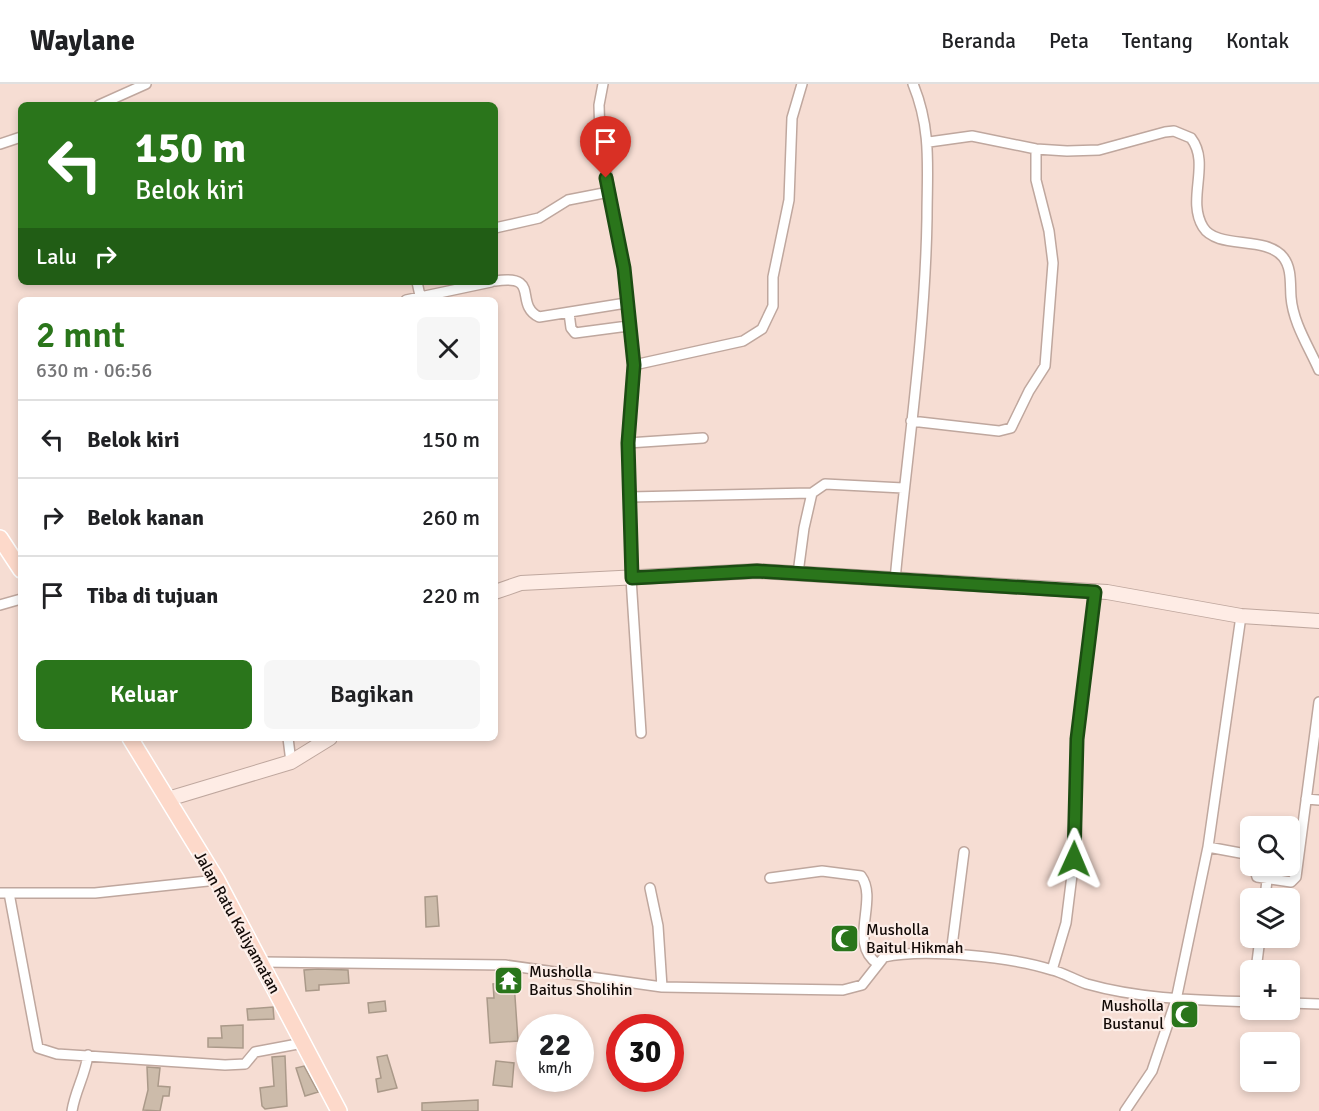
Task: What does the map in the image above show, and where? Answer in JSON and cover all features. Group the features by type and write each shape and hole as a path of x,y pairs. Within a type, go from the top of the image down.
{"main road":[{"path":"0,538 18,565"},
{"name":"Jalan Ratu Kaliyamatan","path":"132,741 217,880 336,1110"}],"street":[{"path":"106,102 146,84"},
{"path":"603,84 599,119 609,192 624,268 628,326 634,365 628,443 632,578 641,733"},
{"path":"634,365 743,341 762,329 768,320 773,306 773,277 789,200 792,118 802,84"},
{"path":"895,580 903,488 926,295 929,142 922,108 913,84"},
{"path":"929,142 972,136 1036,149 1099,150 1129,140 1174,131 1191,138 1199,153 1196,203 1203,228 1210,235 1271,248 1282,257 1290,278 1293,313 1319,370"},
{"path":"0,144 18,138"},
{"path":"911,421 999,431 1011,428 1029,391 1045,366 1053,263 1050,231 1036,180 1036,149"},
{"path":"498,227 539,218 568,200 609,192"},
{"path":"498,281 509,279 521,282 530,310 539,317 569,314 626,303"},
{"path":"429,297 480,285"},
{"path":"569,314 571,328 575,333 628,326"},
{"path":"628,443 703,438"},
{"path":"630,497 812,493 825,484 903,488"},
{"path":"798,573 804,528 812,493"},
{"path":"498,591 521,583 757,571 1095,592 1240,616 1319,621"},
{"path":"1052,970 1066,923 1074,859 1077,739 1095,592"},
{"path":"0,605 18,600"},
{"path":"1125,1111 1152,1071 1176,999 1208,847 1240,616"},
{"path":"1257,876 1267,880 1291,882 1296,877 1306,799 1316,748 1319,702"},
{"path":"288,741 291,762"},
{"path":"168,799 291,762 325,741"},
{"path":"1306,799 1319,800"},
{"path":"1208,847 1240,853"},
{"path":"951,954 964,852"},
{"path":"771,878 822,871 861,876 867,888 863,925 866,952 870,959 878,964"},
{"path":"217,880 95,893 4,893 38,1048 57,1054 225,1065 245,1064 260,1050 303,1043"},
{"path":"1266,888 1267,880"},
{"path":"650,888 658,935 662,987"},
{"path":"261,962 505,965 662,987 843,990 862,985 884,957 895,954 951,954 1052,970 1087,984 1176,999 1240,1002"},
{"path":"1300,1003 1319,1004"},
{"path":"72,1111 75,1095 85,1076 88,1056"}],"building":[{"path":"437,896 439,926 426,927 425,897"},
{"path":"304,970 348,970 349,983 319,985 319,990 306,991"},
{"path":"514,982 516,1041 490,1043 487,998 494,998 493,984"},
{"path":"385,1001 386,1011 369,1013 368,1003"},
{"path":"273,1007 274,1019 248,1020 247,1009"},
{"path":"243,1025 243,1048 208,1047 208,1038 222,1038 221,1026"},
{"path":"387,1055 397,1088 378,1092 376,1079 381,1078 377,1057"},
{"path":"285,1056 287,1106 265,1109 262,1106 260,1088 274,1086 272,1057"},
{"path":"496,1061 514,1063 512,1087 493,1085"},
{"path":"304,1066 318,1092 305,1096 296,1068"},
{"path":"147,1067 160,1068 158,1086 170,1087 169,1096 163,1096 160,1111 143,1110 148,1090"},
{"path":"478,1100 478,1111 422,1111 422,1103"}],"place":[{"name":"Musholla Baitul Hikmah","path":"845,938"},
{"name":"Musholla Baitus Sholihin","path":"508,980"},
{"name":"Musholla Bustanul","path":"1185,1014"}],"route":[{"path":"606,178 624,268 634,365 628,443 632,578 757,571 1095,592 1077,739 1074,859"}]}
